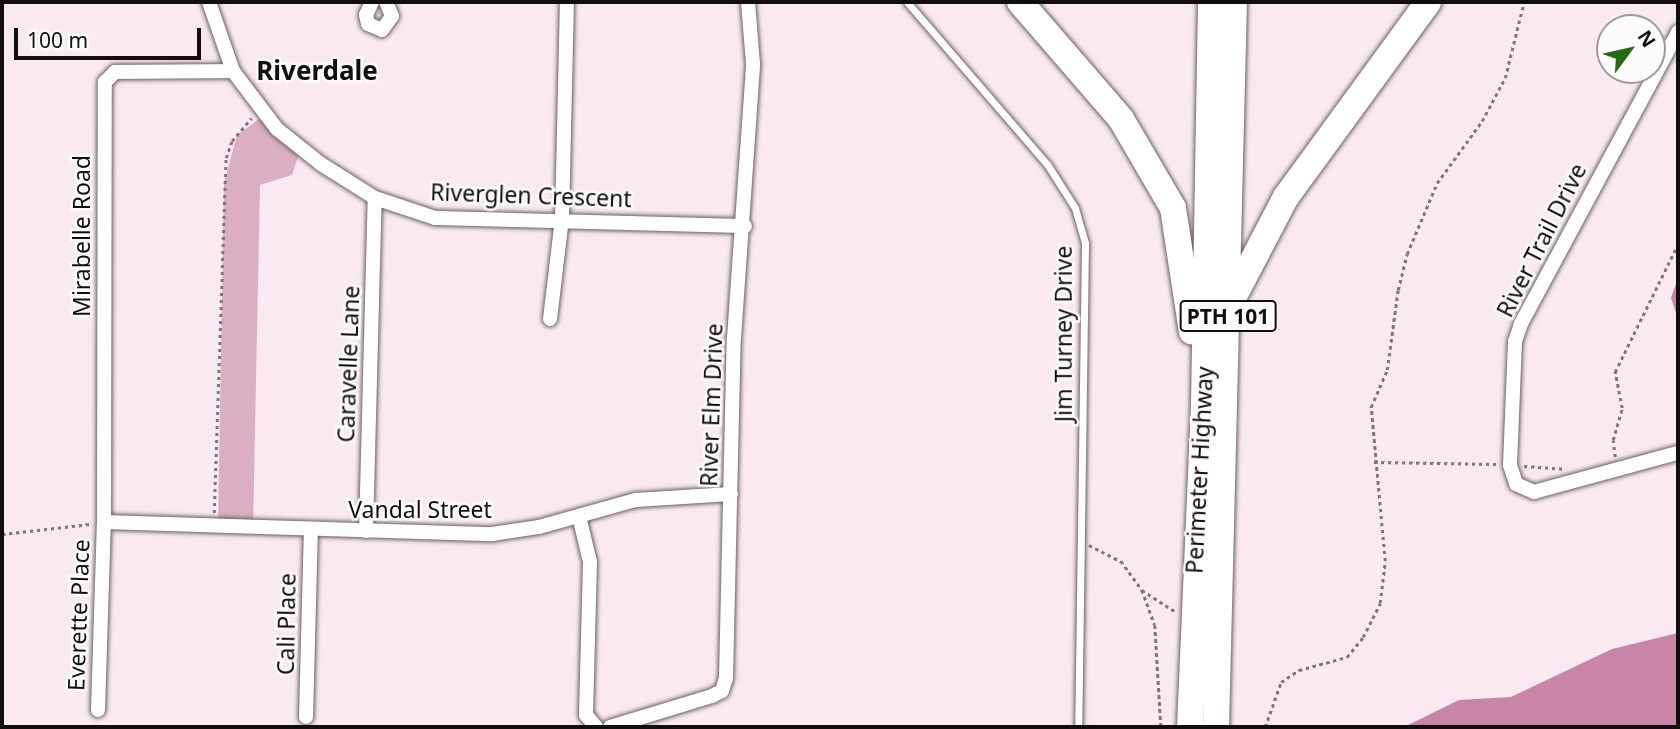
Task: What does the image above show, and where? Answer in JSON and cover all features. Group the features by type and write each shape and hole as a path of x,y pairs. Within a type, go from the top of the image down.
{"highway":[{"path":"1020,2 1121,119 1173,208 1203,404"},
{"name":"Perimeter Highway","path":"1190,727 1185,619 1203,404 1211,2"},
{"name":"Perimeter Highway","path":"1216,727 1234,2"},
{"path":"1228,307 1286,197 1428,2"}],"street":[{"name":"Riverglen Crescent","path":"209,2 233,71 276,129 312,157 375,198 435,218 562,219 745,226"},
{"path":"372,2 366,15 368,24 382,30 392,16 386,2"},
{"path":"550,319 562,219 567,2"},
{"name":"River Elm Drive","path":"610,727 722,691 726,678 734,338 745,226 753,64 748,2"},
{"name":"River Trail Drive","path":"1510,465 1515,341 1521,324 1678,32"},
{"name":"Mirabelle Road","path":"104,522 105,82 115,72 233,71"},
{"name":"Caravelle Lane","path":"366,531 375,198"},
{"path":"1510,465 1516,484 1534,492 1678,453"},
{"name":"Vandal Street","path":"104,522 214,528 492,534 579,516 636,500 730,494"},
{"path":"579,516 590,562 586,715 596,727"},
{"name":"Everette Place","path":"98,709 104,522"},
{"name":"Cali Place","path":"306,717 311,531"}],"lane":[{"name":"Jim Turney Drive","path":"907,2 1047,164 1075,208 1085,243 1078,727"}],"path":[{"path":"1265,727 1281,682 1299,670 1339,661 1354,651 1380,603 1385,561 1371,407 1387,370 1407,254 1437,183 1495,101 1524,2"},
{"path":"214,528 226,158 232,141 262,109"},
{"path":"1620,470 1613,440 1622,408 1615,372 1678,244"},
{"path":"1603,459 1615,455"},
{"path":"1374,462 1579,466"},
{"path":"2,534 104,522"},
{"path":"1079,541 1106,550 1121,561 1142,590 1155,625 1161,727"},
{"path":"1142,590 1185,619"}],"shaded area":[{"path":"259,119 299,154 292,175 260,185 253,529 218,524 224,183 237,135"},
{"path":"1678,278 1678,319 1671,298"},
{"path":"1678,633 1678,727 1404,727 1459,700 1511,697 1612,649"}],"district":[{"name":"Riverdale","path":"317,71"}]}
